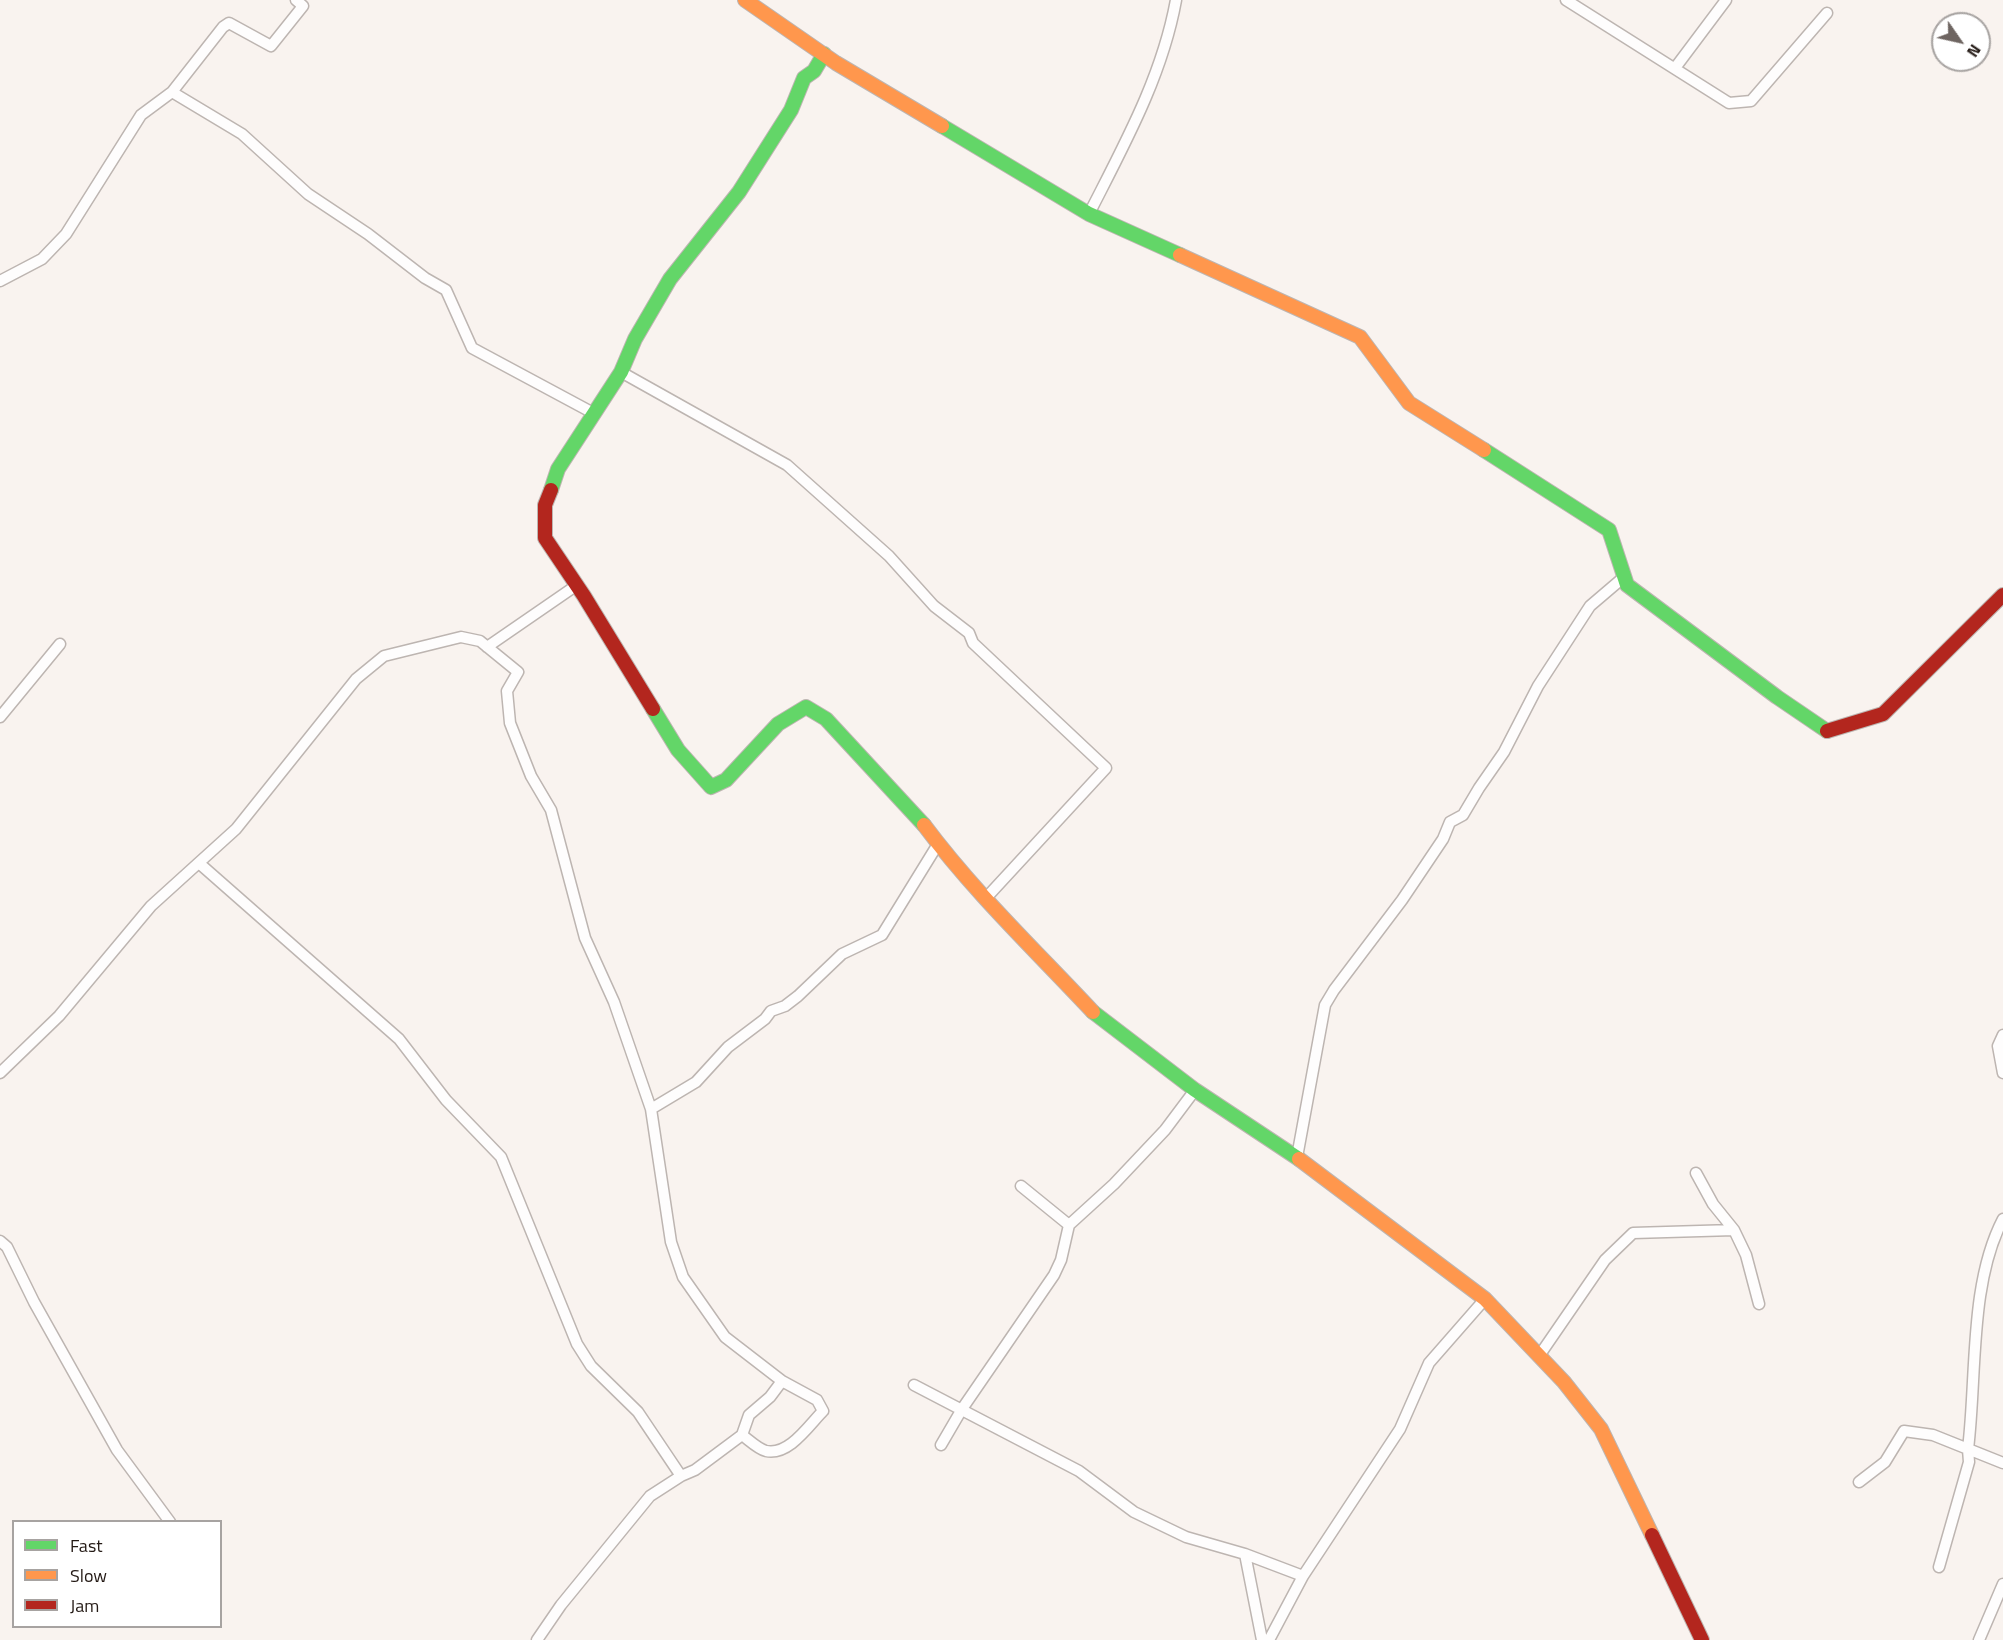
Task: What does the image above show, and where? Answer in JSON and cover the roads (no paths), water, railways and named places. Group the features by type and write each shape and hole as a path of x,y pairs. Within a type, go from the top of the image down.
{"street":[{"path":"0,281 42,259 66,234 141,115 172,92 223,27 229,22 271,46 303,6 296,0"},
{"path":"745,0 824,54 1089,214 1360,337 1409,403 1609,530 1627,585 1777,697 1827,731 1883,714 2000,603"},
{"path":"1089,214 1138,118 1170,32 1176,0"},
{"path":"1566,0 1729,103 1751,101 1827,13"},
{"path":"1675,68 1726,0"},
{"path":"824,54 814,71 804,78 791,110 739,192 670,279 636,339 621,372 558,469 545,505 545,538 577,585 678,750 711,787 726,780 778,724 806,707 826,719 1093,1012 1195,1090 1297,1157 1485,1299 1564,1382 1601,1430 1702,1640"},
{"path":"172,92 242,134 308,194 368,234 425,278 446,290 472,348 595,414"},
{"path":"621,372 786,465 889,556 934,606 969,633 973,643 1106,768 986,897"},
{"path":"1297,1157 1325,1005 1402,900 1443,839 1450,822 1463,815 1504,752 1538,686 1590,606 1624,577"},
{"path":"488,647 577,585"},
{"path":"0,1072 59,1016 151,906 236,829 356,679 384,656 461,637 480,641 518,672 507,691 510,723 531,776 552,810 585,938 614,1002 651,1109 671,1242 683,1277 725,1336 782,1381 817,1400 823,1411 783,1449 765,1451 742,1435"},
{"path":"0,717 60,644"},
{"path":"651,1109 696,1082 728,1047 765,1019 771,1011 785,1006 798,996 842,954 882,935 938,844"},
{"path":"200,864 399,1039 447,1100 501,1157 577,1344 591,1366 638,1412 681,1476"},
{"path":"2003,1035 1998,1046 2003,1073"},
{"path":"941,1445 962,1409 1054,1275 1061,1260 1069,1225 1114,1184 1158,1138 1195,1090"},
{"path":"1696,1173 1713,1203 1734,1230 1746,1255 1759,1304"},
{"path":"1021,1186 1069,1225"},
{"path":"1939,1567 1970,1462 1968,1449 1982,1279 1993,1238 2003,1219"},
{"path":"1539,1356 1605,1260 1633,1233 1734,1230"},
{"path":"0,1240 7,1247 34,1302 117,1450 169,1520"},
{"path":"1269,1640 1303,1576 1400,1429 1429,1364 1485,1299"},
{"path":"537,1640 561,1605 651,1496 681,1476 695,1470 742,1435 748,1415 770,1397 782,1381"},
{"path":"914,1384 1079,1471 1134,1512 1186,1537 1245,1554 1303,1576"},
{"path":"1859,1482 1885,1462 1904,1431 1933,1435 2003,1463"},
{"path":"1245,1554 1262,1640"},
{"path":"1979,1640 2003,1584"}]}
